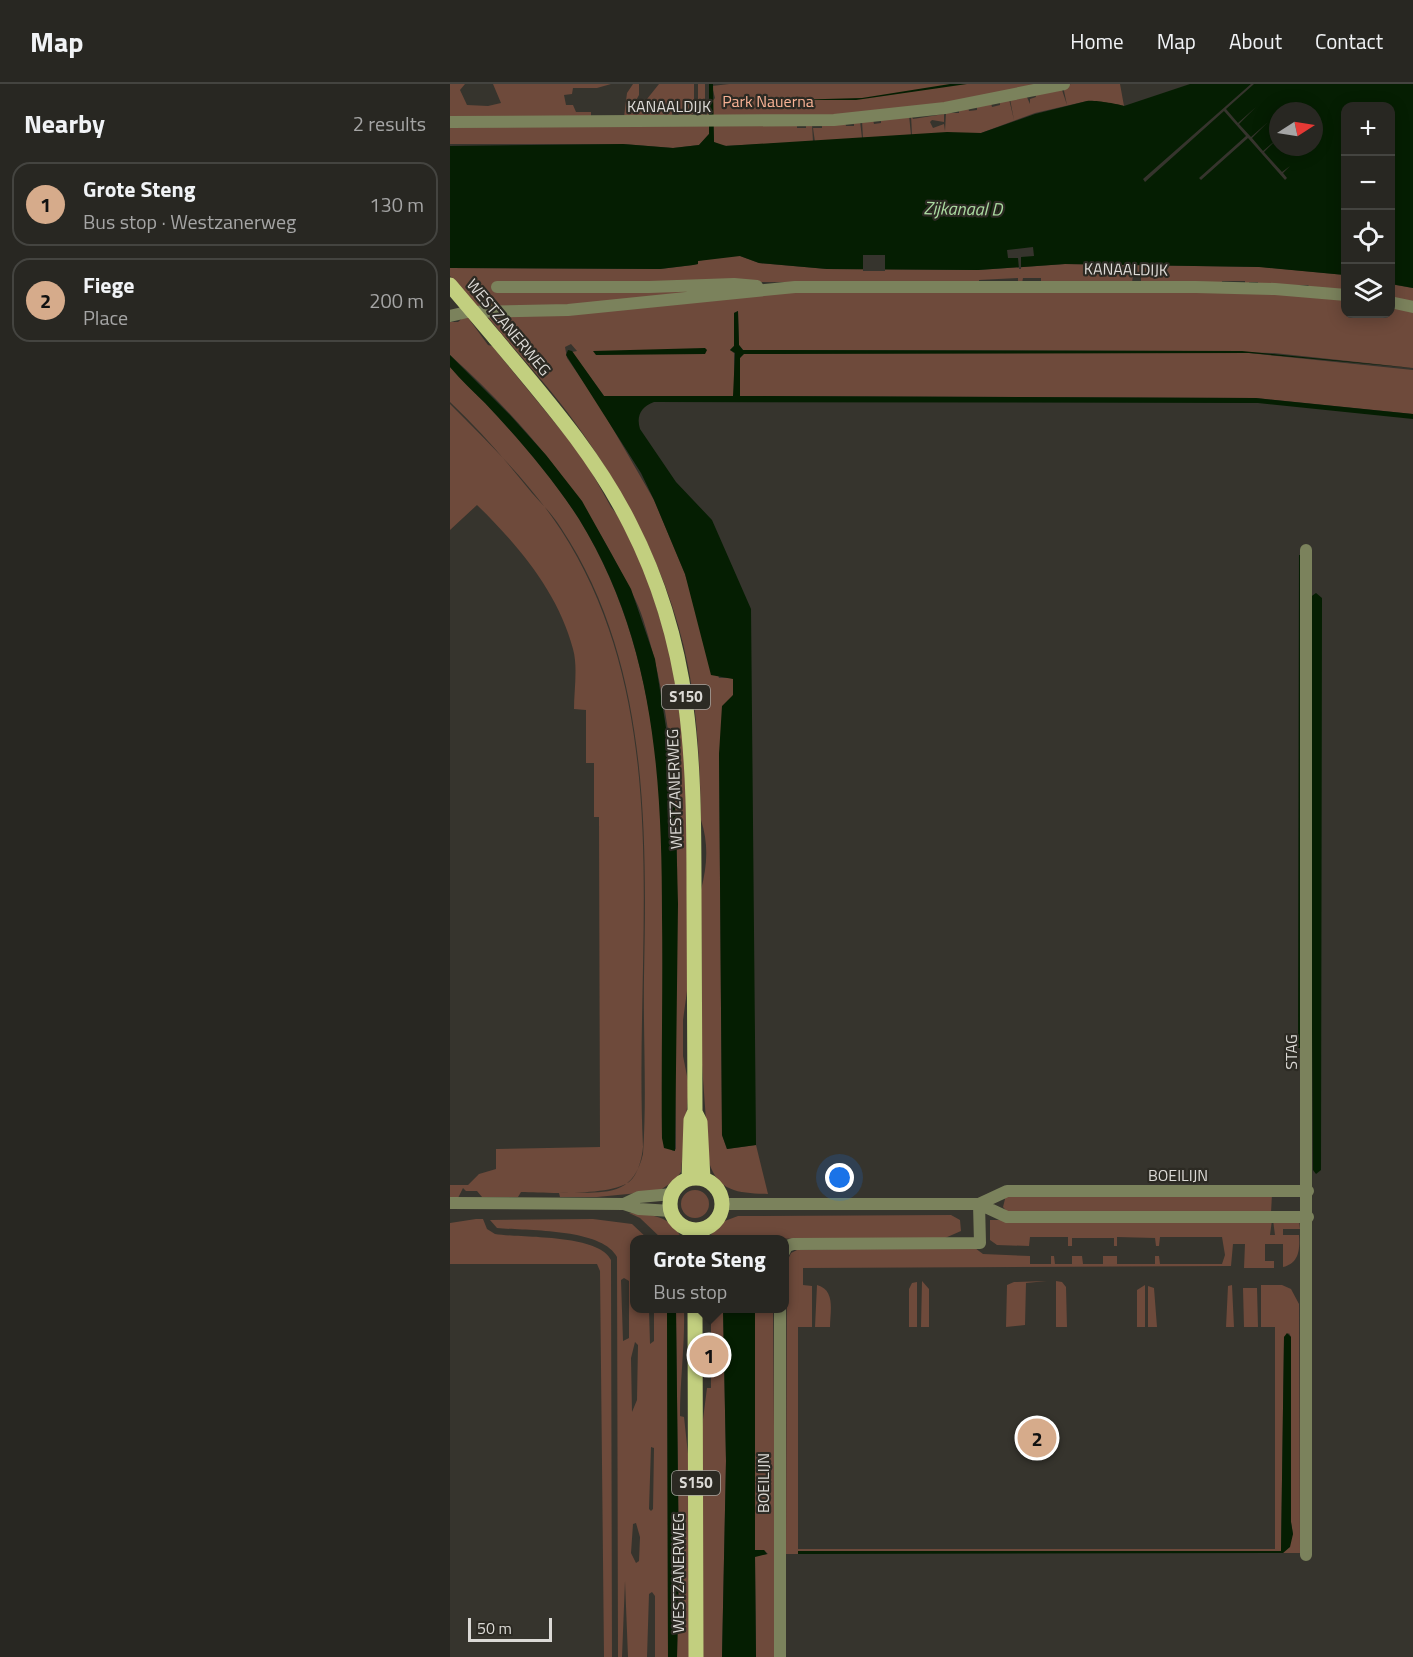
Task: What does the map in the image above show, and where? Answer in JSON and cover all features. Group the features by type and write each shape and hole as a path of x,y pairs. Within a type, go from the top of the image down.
{"main road":[{"name":"WESTZANERWEG","path":"450,285 569,427 613,492 650,566 675,641 688,707 693,762 695,1111 700,1122 696,1179"},
{"path":"696,1179 718,1191 721,1204 718,1217 705,1233 696,1230 684,1232 671,1211 672,1194 678,1185 696,1179"},
{"name":"WESTZANERWEG","path":"695,1313 696,1657"}],"street":[{"name":"KANAALDIJK","path":"450,122 834,120 978,103 1064,84"},
{"name":"KANAALDIJK","path":"497,287 649,287 734,284 754,285 763,290"},
{"name":"KANAALDIJK","path":"450,316 467,312 568,310 795,287 1116,285 1275,289 1341,295"},
{"path":"1395,303 1413,307"},
{"name":"STAG","path":"1306,550 1308,1191 1306,1555"},
{"name":"BOEILIJN","path":"721,1204 979,1204 1007,1191 1308,1191"},
{"path":"624,1204 639,1197 672,1194"},
{"path":"450,1203 624,1204 639,1209 671,1211"},
{"path":"789,1245 980,1243 979,1204"},
{"name":"BOEILIJN","path":"979,1204 1007,1217 1308,1217"},
{"name":"BOEILIJN","path":"780,1313 780,1657"}],"green space":[{"path":"450,84 465,84 460,90 467,105 488,106 501,103 493,84 611,84 597,88 573,88 572,94 564,95 566,105 573,105 576,112 591,112 591,120 450,119"},
{"path":"633,84 639,84 639,95 634,104 639,109 659,84 694,84 694,113 682,120 676,110 676,101 673,102 672,116 624,117 627,93"},
{"path":"698,84 705,84 705,120 698,113"},
{"name":"Park Nauerna","path":"729,84 1051,84 884,114 707,120 707,102 710,104 715,98 712,86"},
{"path":"1120,84 1124,106 1087,101 1035,113 981,133 912,135 911,115 913,119 944,114 944,122 932,120 930,122 933,128 944,124 945,131 946,113 959,113 959,109 968,107 969,111 977,110 977,106 991,103 992,107 1000,105 1000,101 1009,99 1014,120 1010,99 1026,95 1030,104 1030,99 1036,97 1035,93 1061,87 1067,105 1063,86"},
{"path":"909,115 911,135 863,138 862,121 873,120 874,124 881,123 881,119"},
{"path":"854,121 860,121 862,138 815,142 813,128 822,128 822,123 845,122 846,126 854,126"},
{"path":"450,124 709,125 709,134 699,145 673,148 623,144 450,144"},
{"path":"797,124 797,128 806,128 806,124 812,124 813,142 720,146 714,142 713,125"},
{"path":"726,255 740,256 759,263 827,269 978,270 1065,264 1263,267 1341,275 1341,291 1311,288 1308,285 1258,285 1258,282 1249,282 1249,285 1245,285 1245,281 1222,281 1222,284 1141,284 1141,275 1133,275 1132,283 1041,283 1041,278 1023,278 1022,283 1018,283 1018,278 979,280 979,284 757,282 496,292 721,289 573,307 479,309 450,276 450,268 660,269 698,264 698,261"},
{"path":"1395,285 1413,288 1413,304 1395,301"},
{"path":"1225,290 1341,297 1341,318 1395,318 1395,306 1413,309 1413,368 1274,353 743,350 739,345 738,311 734,313 734,346 730,350 734,353 734,396 604,396 572,352 577,351 571,344 565,347 567,358 598,403 654,500 685,574 719,678 733,678 733,695 719,754 722,1135 727,1149 756,1145 768,1194 740,1192 732,1189 718,1180 709,1162 702,1065 701,890 706,864 706,847 701,820 694,704 688,666 671,601 630,509 595,451 566,410 486,315 779,291"},
{"path":"466,315 488,345 492,346 583,457 611,507 623,522 644,568 670,650 687,762 688,984 683,1020 683,1056 689,1086 681,1172 675,1180 659,1191 597,1197 560,1197 559,1193 600,1192 622,1186 631,1180 643,1154 645,861 636,744 626,688 611,632 590,579 554,519 492,446 450,402 450,367 523,444 579,519 615,589 639,664 654,741 662,820 664,900 662,1138 673,1151 676,1149 674,979 677,847 673,770 662,693 638,606 585,510 523,428 450,355 450,322 458,322"},
{"path":"1249,353 1413,370 1413,414 1256,398 740,396 740,358 742,354"},
{"path":"450,404 523,480 561,530 598,600 622,674 636,751 642,830 643,1147 639,1166 632,1179 608,1190 577,1193 521,1192 518,1197 482,1197 477,1191 466,1191 463,1188 458,1198 450,1198 450,1185 468,1185 479,1174 496,1169 496,1149 600,1147 599,817 594,817 594,763 586,763 586,710 574,709 576,671 573,649 557,608 535,571 507,536 477,505 450,530"},
{"path":"695,1190 705,1194 709,1204 705,1214 695,1218 685,1214 681,1204 685,1194"},
{"path":"1272,1194 1271,1213 1009,1214 1003,1207 1006,1195"},
{"path":"629,1213 660,1218 672,1225 680,1235 658,1235 640,1218"},
{"path":"951,1215 960,1220 961,1231 945,1238 789,1239 789,1235 711,1235 722,1222 738,1216"},
{"path":"483,1219 487,1229 495,1234 576,1241 604,1252 611,1260 612,1657 604,1657 600,1271 597,1264 450,1264 450,1223"},
{"path":"593,1219 632,1224 644,1235 630,1235 630,1313 649,1313 650,1344 654,1341 654,1313 667,1313 668,1657 655,1657 655,1596 652,1592 649,1594 647,1657 628,1657 625,1581 622,1657 618,1657 617,1257 609,1248 580,1236 497,1228 490,1220","holes":["624,1278 629,1281 629,1338 623,1341 621,1280","635,1342 638,1345 637,1400 632,1412 631,1358","651,1447 654,1448 653,1509 651,1511 649,1509","636,1523 640,1537 639,1561 636,1563 631,1553 633,1524"]},
{"path":"990,1220 1272,1220 1270,1235 1275,1235 1273,1220 1299,1220 1300,1229 1283,1229 1283,1235 1299,1235 1297,1255 1288,1265 1283,1267 1283,1244 1265,1244 1265,1261 1274,1261 1274,1268 1244,1268 1245,1244 1233,1244 1231,1266 803,1268 803,1285 812,1286 812,1327 798,1327 798,1549 1275,1549 1275,1327 1261,1327 1261,1285 1282,1285 1291,1289 1299,1304 1300,1553 1283,1553 1293,1534 1291,1522 1291,1337 1289,1333 1284,1337 1281,1551 798,1551 798,1554 786,1554 787,1313 789,1313 789,1258 791,1253 797,1250 975,1248 983,1254 1030,1256 1030,1264 1051,1264 1051,1256 1054,1256 1055,1264 1072,1264 1072,1256 1082,1256 1083,1264 1103,1264 1103,1256 1117,1256 1117,1264 1155,1264 1155,1256 1159,1256 1160,1264 1222,1264 1225,1255 1222,1237 1160,1237 1159,1246 1156,1246 1155,1238 1117,1237 1117,1246 1114,1246 1114,1238 1072,1238 1072,1246 1068,1246 1068,1237 1030,1237 1029,1246 997,1245 990,1240"},
{"path":"922,1281 929,1289 929,1327 921,1327"},
{"path":"1047,1281 1026,1283 1025,1325 1006,1327 1007,1285 1014,1282"},
{"path":"1056,1281 1062,1282 1066,1287 1067,1327 1056,1327"},
{"path":"917,1282 917,1327 909,1327 909,1289 912,1283"},
{"path":"817,1285 827,1292 831,1302 830,1327 815,1327"},
{"path":"1145,1285 1145,1327 1137,1327 1137,1290"},
{"path":"1232,1285 1234,1327 1226,1327 1228,1286"},
{"path":"1148,1286 1154,1288 1157,1327 1148,1327"},
{"path":"1243,1288 1257,1288 1258,1327 1244,1327"},
{"path":"676,1313 684,1313 680,1416 684,1417 689,1463 689,1657 677,1657 679,1570"},
{"path":"711,1313 723,1313 726,1461 722,1657 702,1657 702,1427 707,1388 711,1388"},
{"path":"755,1313 773,1313 776,1657 756,1657 755,1556 768,1554 764,1550 755,1550"}],"water":[{"name":"Zijkanaal D","path":"709,84 713,84 714,142 726,146 947,132 981,133 1035,114 1087,101 1124,106 1190,84 1413,84 1413,288 1395,285 1395,102 1341,102 1341,275 1259,267 1065,264 978,270 827,269 759,263 740,256 698,261 698,264 660,269 450,268 450,146 623,144 673,148 699,145 709,134"},
{"path":"950,84 967,84 856,100 789,100 862,98"},
{"path":"738,311 739,345 743,350 1242,351 1413,368 1249,353 744,354 740,358 740,396 1256,398 1413,414 1413,419 1258,403 654,402 643,409 639,416 640,429 676,482 712,520 751,609 756,1145 727,1149 722,1135 719,754 722,706 733,695 733,679 711,675 685,574 654,500 641,473 566,355 568,350 572,351 604,396 733,396 735,353 730,350 734,346 734,313"},
{"path":"705,348 707,350 705,354 596,355 593,351"},
{"path":"450,355 510,415 546,455 582,501 631,589 655,659 673,771 676,826 678,904 675,1151 664,1148 662,1138 660,812 649,711 638,661 624,613 604,565 579,519 523,444 450,367"},
{"path":"1299,555 1301,555 1302,1048 1298,1048"},
{"path":"1316,593 1322,598 1321,1170 1316,1174 1313,1170 1309,598"},
{"path":"667,1313 676,1313 679,1570 677,1657 668,1657"},
{"path":"723,1313 755,1313 755,1550 764,1550 767,1554 755,1557 756,1657 722,1657 726,1461"},
{"path":"1287,1333 1291,1337 1291,1522 1293,1534 1290,1547 1283,1553 798,1554 798,1551 1281,1551 1284,1337"}],"pier":[{"path":"1251,84 1254,84 1226,109 1238,123 1256,107 1239,124 1251,137 1268,122 1252,138 1263,151 1269,146 1264,152 1282,172 1290,166 1283,173 1287,178 1285,180 1248,138 1201,180 1199,178 1246,136 1224,111 1145,182 1143,179"},
{"path":"1033,247 1034,256 1021,257 1021,269 1019,269 1018,258 1008,258 1007,250"},
{"path":"863,255 885,255 885,271 863,271"}],"place":[{"name":"Grote Steng","path":"709,1355"},
{"name":"Fiege","path":"1037,1438"}]}
